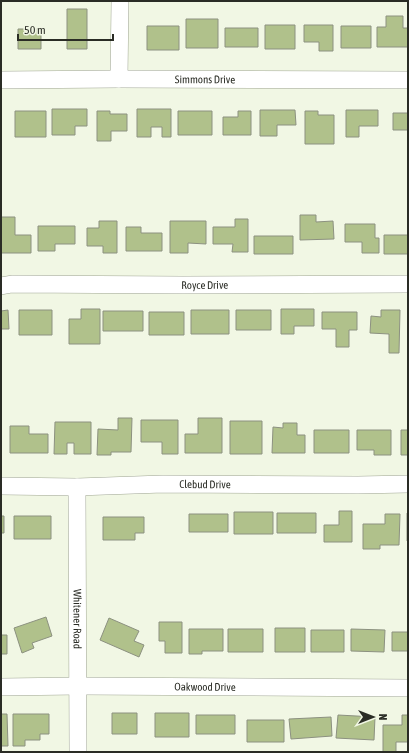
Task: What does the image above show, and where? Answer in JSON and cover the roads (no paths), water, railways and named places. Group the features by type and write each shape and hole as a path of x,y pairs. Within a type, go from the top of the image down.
{"street":[{"path":"119,79 120,1"},
{"name":"Simmons Drive","path":"1,80 408,80"},
{"name":"Royce Drive","path":"1,286 12,284 408,284"},
{"name":"Clebud Drive","path":"1,486 77,487 163,484 408,484"},
{"name":"Whitener Road","path":"77,487 78,752"},
{"name":"Oakwood Drive","path":"1,687 408,688"}]}
